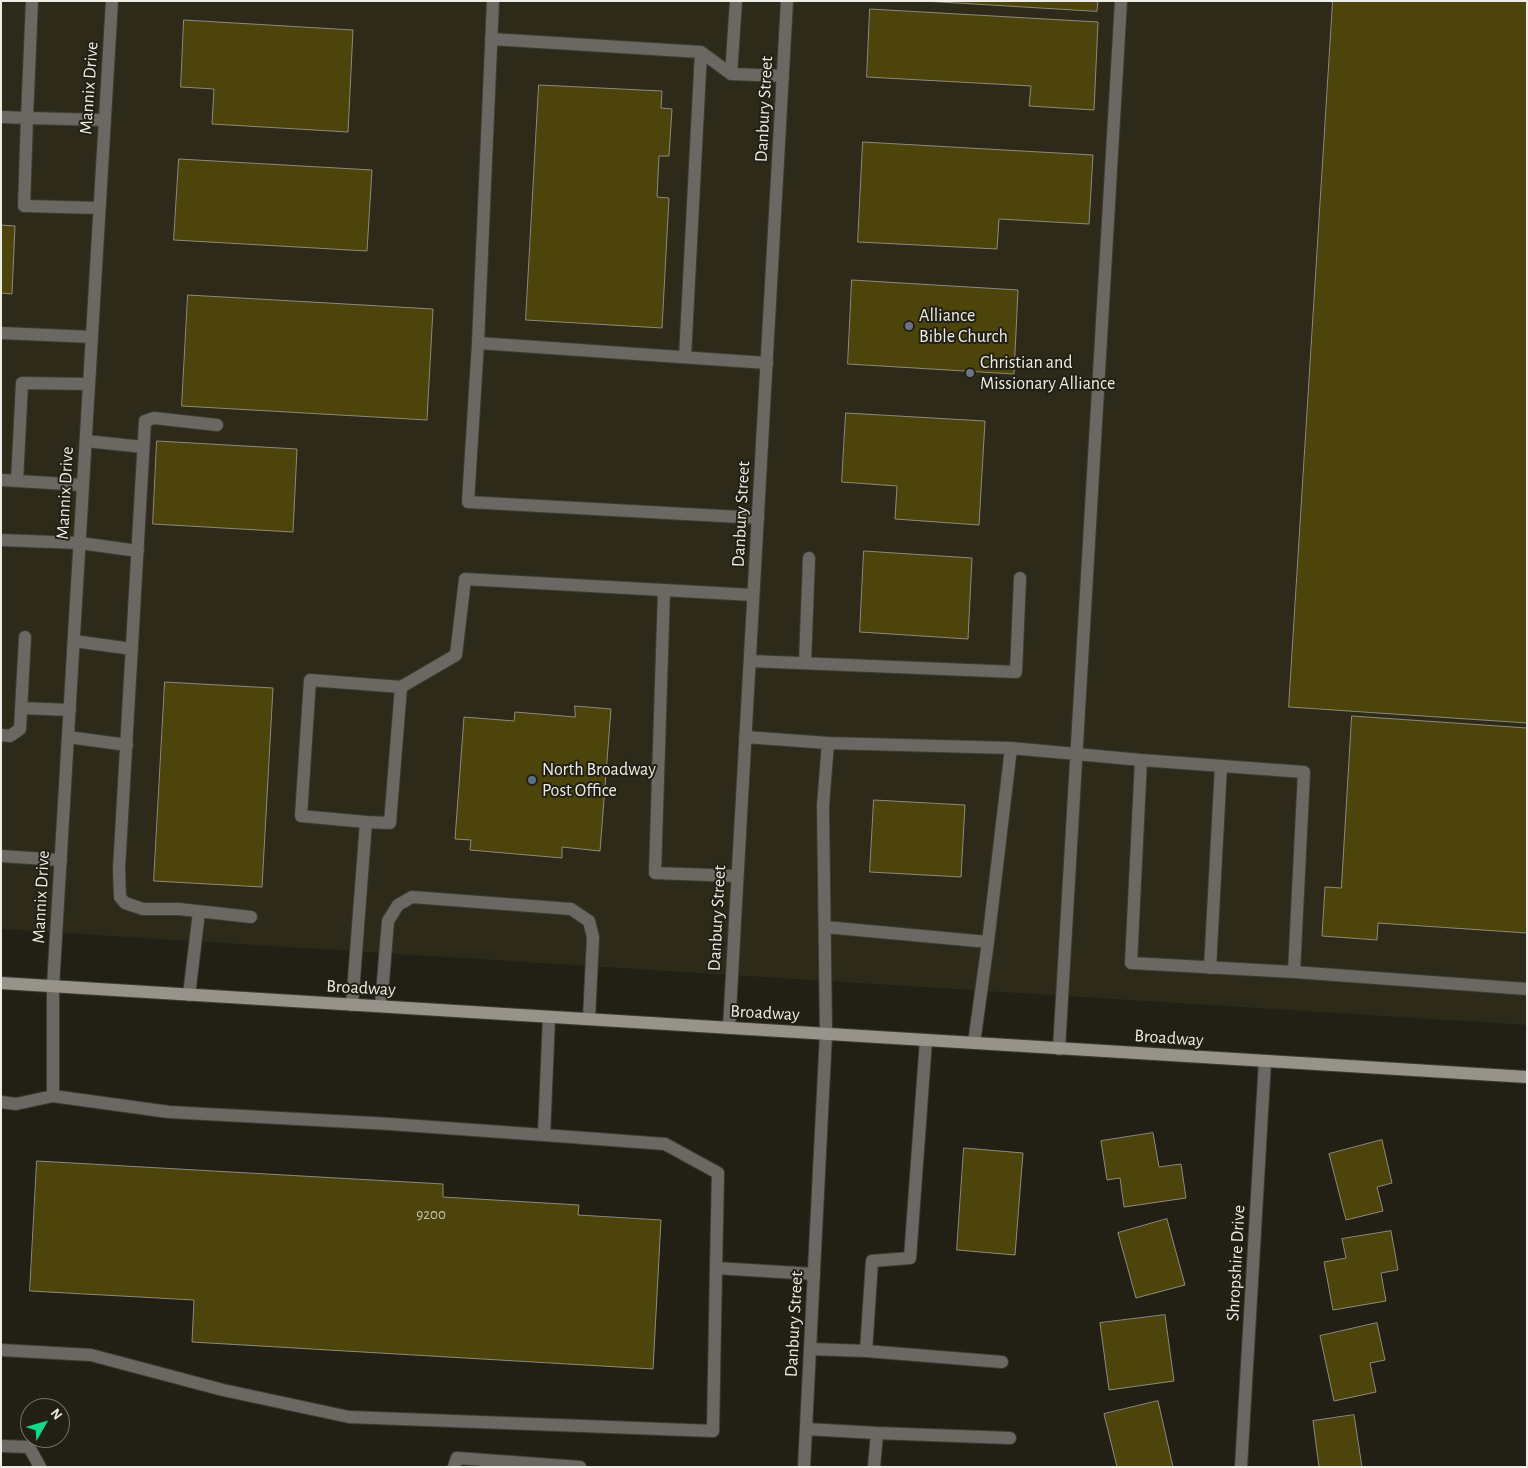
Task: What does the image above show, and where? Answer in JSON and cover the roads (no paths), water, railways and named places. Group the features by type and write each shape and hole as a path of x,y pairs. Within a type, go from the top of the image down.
{"main road":[{"name":"Broadway","path":"1,983 1527,1077"}],"street":[{"path":"32,1 24,206 99,208"},
{"name":"Mannix Drive","path":"53,1096 53,986 112,1"},
{"path":"493,1 478,343 468,502 758,518"},
{"path":"731,74 736,1"},
{"name":"Danbury Street","path":"729,1028 787,1"},
{"path":"1059,1048 1120,1"},
{"path":"491,39 701,52 731,74 783,76"},
{"path":"686,357 701,52"},
{"path":"1,117 104,120"},
{"path":"1,333 92,337"},
{"path":"478,343 767,362"},
{"path":"17,481 22,383 89,384"},
{"path":"217,425 154,418 145,421 119,870 120,897 125,903 143,909 179,909 251,917"},
{"path":"86,441 143,447"},
{"path":"1,480 83,485"},
{"path":"1,540 80,543 138,551"},
{"path":"805,663 809,558"},
{"path":"750,661 1016,672 1020,578"},
{"path":"401,687 390,823 301,816 310,680 401,687 456,655 465,579 753,595"},
{"path":"664,590 655,873 737,876"},
{"path":"1,735 10,736 20,729 25,637"},
{"path":"74,641 132,649"},
{"path":"21,708 70,710"},
{"path":"68,737 127,745"},
{"path":"745,737 828,743 1011,748 1304,772 1294,972"},
{"name":"Danbury Street","path":"804,1467 826,1034 823,806 828,743"},
{"path":"974,1043 1011,748"},
{"path":"1141,760 1131,963 1294,972 1527,989"},
{"path":"1210,968 1221,766"},
{"path":"352,1005 366,822"},
{"path":"1,856 61,860"},
{"path":"381,1006 388,921 398,904 412,897 570,909 589,921 593,937 589,1019"},
{"path":"190,995 199,912"},
{"path":"825,926 988,942"},
{"path":"544,1135 549,1017"},
{"path":"866,1350 872,1261 910,1258 926,1040"},
{"name":"Shropshire Drive","path":"1242,1467 1265,1061"},
{"path":"1,1102 16,1104 53,1096 169,1112 390,1124 665,1144 718,1173 713,1431 349,1417 223,1390 91,1355 1,1350"},
{"path":"716,1268 814,1274"},
{"path":"810,1349 866,1350 1002,1362"},
{"path":"806,1428 876,1433 1010,1438"},
{"path":"874,1467 876,1433"},
{"path":"1,1446 29,1447 40,1467"},
{"path":"454,1467 457,1458 580,1467"}],"place":[{"name":"Alliance Bible Church","path":"909,326"},
{"name":"Christian and Missionary Alliance","path":"970,373"},
{"name":"North Broadway Post Office","path":"532,780"}]}
